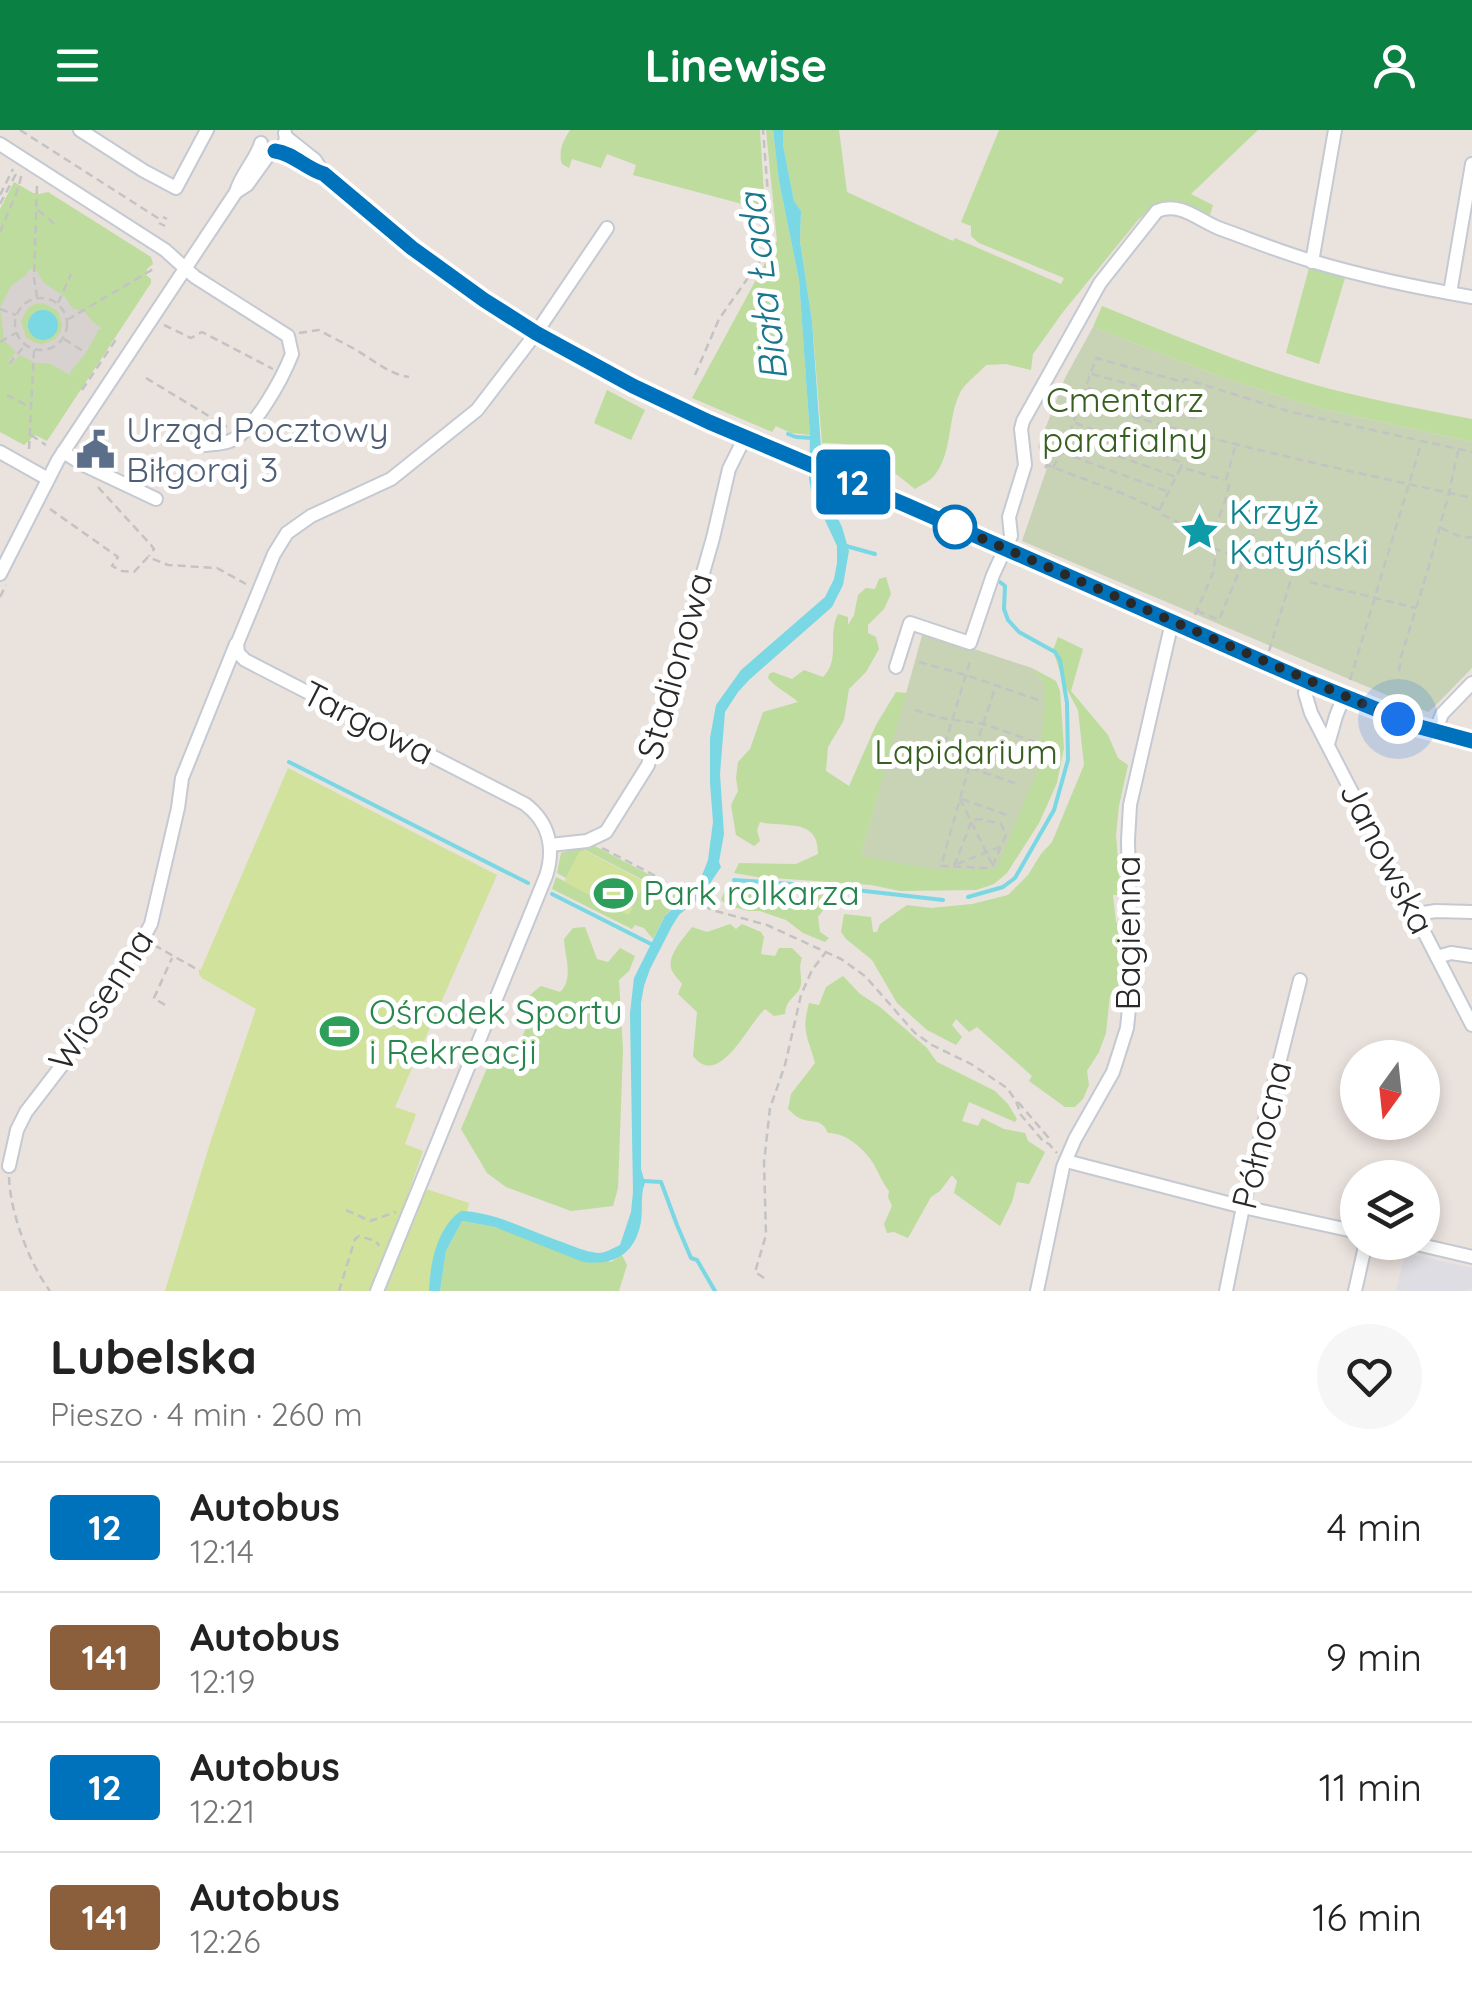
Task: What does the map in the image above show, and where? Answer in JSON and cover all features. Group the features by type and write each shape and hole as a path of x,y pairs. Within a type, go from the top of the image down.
{"street":[{"path":"80,130 176,188 207,130"},
{"path":"1312,262 1335,130"},
{"path":"264,140 284,146 285,132"},
{"path":"285,132 316,160 324,174"},
{"path":"264,140 324,174 429,261 536,333 633,386 1309,682 1435,732 1472,741"},
{"path":"0,574 64,452 185,266 236,192 247,186 264,140"},
{"path":"0,144 166,250 196,277 288,336 292,354 259,414 243,434 229,442 206,446"},
{"path":"1450,294 1472,164"},
{"path":"896,667 910,622 970,643 993,575 1012,536 1008,517 1026,465 1023,421 1100,284 1157,212 1179,208 1206,224 1312,262 1472,298"},
{"path":"236,644 274,554 288,532 311,516 390,480 467,420 536,333 607,228"},
{"name":"Stadionowa","path":"550,845 586,841 606,832 648,765 729,468 745,437"},
{"path":"0,452 48,479"},
{"path":"64,452 156,499"},
{"name":"Bagienna","path":"1038,1291 1066,1161 1113,1072 1127,1028 1131,988 1130,806 1172,622"},
{"name":"Targowa","path":"236,644 245,660 525,804 540,818 550,845"},
{"name":"Wiosenna","path":"9,1166 26,1112 76,1047 109,986 144,938 155,913 182,778 236,644"},
{"name":"Janowska","path":"1309,682 1306,700 1472,1025"},
{"path":"1435,732 1442,714 1472,683"},
{"name":"Janowska","path":"1328,744 1344,696"},
{"path":"377,1291 546,876 550,845"},
{"path":"1416,914 1472,912"},
{"path":"1438,957 1451,953 1472,956"},
{"name":"Północna","path":"1226,1291 1300,980"},
{"path":"1066,1161 1340,1228"},
{"path":"1440,1250 1472,1257"},
{"path":"1355,1291 1362,1260"}],"path":[{"path":"20,130 162,220 165,226"},
{"path":"694,375 719,318 760,261 768,242 771,231 764,130"},
{"path":"0,195 18,170"},
{"path":"0,204 18,170"},
{"path":"0,232 18,189 18,170"},
{"path":"37,183 34,281 38,298"},
{"path":"36,209 57,226"},
{"path":"67,320 155,268"},
{"path":"58,304 71,274"},
{"path":"38,298 58,304 67,320 63,338 52,347 34,348 18,333 17,315 25,304 38,298"},
{"path":"0,309 17,315"},
{"path":"163,324 191,338 202,332 282,374"},
{"path":"288,336 318,330 395,375 409,378"},
{"path":"0,342 18,333"},
{"path":"63,338 86,353"},
{"path":"82,390 117,338"},
{"path":"8,364 26,344"},
{"path":"29,449 34,348"},
{"path":"1053,468 1074,423 1096,358 1182,382 1185,379 1291,412 1472,452"},
{"path":"1091,373 1205,405"},
{"path":"146,378 232,427"},
{"path":"1086,388 1198,419"},
{"path":"8,394 30,407"},
{"path":"1082,402 1235,445 1472,498"},
{"path":"1074,423 1183,463 1159,510"},
{"path":"29,434 46,445"},
{"path":"1068,438 1176,477"},
{"path":"1350,680 1422,442"},
{"path":"1225,501 1262,512 1219,620 1196,613 1213,573 1215,559 1208,537 1225,501 1235,445"},
{"path":"1399,671 1458,450"},
{"path":"1060,452 1169,492"},
{"path":"1045,468 1046,464 1124,494 1159,510 1192,529 1191,532 1208,537"},
{"path":"1181,467 1226,480"},
{"path":"49,508 118,558 112,566 117,570 134,572 154,550 99,488"},
{"path":"1440,528 1463,538 1472,536"},
{"path":"1212,548 1243,560"},
{"path":"148,557 168,565 212,566 248,585"},
{"path":"1271,647 1292,576"},
{"path":"1310,582 1416,608"},
{"path":"941,757 974,649 970,643"},
{"path":"919,662 1041,701"},
{"path":"996,686 942,866 993,866 1006,835 1001,824"},
{"path":"915,710 984,724 1038,743"},
{"path":"969,767 1020,785"},
{"path":"960,799 1007,815 1001,824"},
{"path":"960,799 993,866"},
{"path":"972,820 1001,824"},
{"path":"954,866 972,820"},
{"path":"954,866 1002,846"},
{"path":"600,847 704,906 768,925 827,951 865,976 915,1032 1008,1088 1021,1114 1066,1161"},
{"path":"144,938 200,971"},
{"path":"764,1278 756,1272 766,1235 764,1162 770,1108 802,995 812,970 827,951"},
{"path":"165,1005 154,998 173,956"},
{"path":"9,1166 9,1185 32,1262 50,1291"},
{"path":"346,1210 370,1221 396,1212"},
{"path":"339,1291 355,1239 359,1236 376,1241 382,1250"}],"shaded area":[{"path":"30,269 37,271 43,282 65,297 73,309 84,311 103,329 99,329 71,376 51,364 35,363 20,355 10,365 7,363 16,352 4,340 0,307 11,286","holes":["43,303 58,311 62,325 54,340 41,344 26,337 21,321 28,308"]},
{"path":"1403,1260 1436,1260 1472,1268 1472,1288 1465,1291 1396,1291"}],"green space":[{"path":"570,130 760,130 765,210 633,175 636,165 607,154 601,168 572,159 569,168 562,164 561,155"},
{"path":"766,130 773,130 799,280 810,435 776,426 772,432 692,398 777,241"},
{"path":"783,130 839,130 847,192 953,241 955,238 1061,284 1064,278 979,243 971,236 971,226 961,222 999,130 1258,130 1191,194 1213,205 1210,215 1164,202 1152,207 1063,312 1033,354 1031,370 1006,364 986,365 968,383 956,403 940,467 915,489 896,474 873,468 852,446 822,443 812,321 800,241 801,211 794,201"},
{"path":"14,182 33,193 48,192 151,257 153,264 146,275 151,283 47,441 35,435 24,445 0,432 0,209"},
{"path":"1309,268 1345,278 1319,364 1286,353"},
{"path":"1102,306 1305,382 1472,419 1472,442 1318,408 1221,377 1093,327"},
{"name":"Cmentarz parafialny","path":"1093,327 1221,377 1318,408 1472,442 1472,668 1434,707 1428,712 1420,709 1022,541 1047,468 1038,447 1065,378"},
{"path":"607,390 645,410 631,440 594,423"},
{"path":"886,577 891,594 884,609 868,625 868,633 876,637 879,649 866,672 849,689 844,720 828,747 826,771 849,786 876,725 896,692 907,693 861,856 1042,680 1032,668 1056,681 1060,691 1064,748 1057,783 1039,823 1007,873 994,884 976,890 900,891 734,873 739,863 796,864 818,854 813,834 798,826 760,822 760,841 754,846 736,835 731,805 738,791 738,762 750,749 763,712 798,702 771,682 769,674 792,679 804,670 823,677 833,655 838,614 848,617 848,625 858,595 866,588 875,589 879,579"},
{"name":"Lapidarium","path":"923,632 1032,668 1042,680 1046,697 1038,770 996,869 931,869 861,856"},
{"path":"1058,637 1083,649 1071,691 1108,735 1118,758 1128,765 1116,835 1121,895 1113,895 1116,922 1121,926 1118,995 1110,995 1106,1033 1087,1071 1089,1085 1075,1107 1065,1107 1029,1081 1032,1076 977,1027 969,1032 956,1019 952,1025 962,1037 956,1045 927,1030 897,1003 872,960 841,932 844,914 871,917 873,932 877,932 880,924 907,905 931,908 972,904 1008,895 1028,875 1052,842 1084,765 1078,710 1053,650"},
{"name":"Ośrodek Sportu i Rekreacji","path":"288,768 497,875 395,1107 416,1114 405,1144 423,1151 408,1194 421,1199 426,1189 469,1203 467,1211 457,1215 443,1232 434,1256 429,1291 165,1291 256,1009 199,974"},
{"path":"591,844 683,897 665,916 653,939 644,928 635,925 632,929 552,889 556,877 629,914 645,881 585,850 579,853 566,878 557,873 561,853"},
{"name":"Park rolkarza","path":"584,850 645,882 628,915 564,882 579,852"},
{"path":"735,887 789,906 820,895 834,896 818,917 820,932 829,938 825,942 786,920 729,906 721,900 725,890"},
{"path":"730,924 736,929 742,924 761,932 761,954 775,956 779,948 792,948 802,958 801,984 785,1014 774,1016 765,1009 723,1060 703,1064 693,1056 697,1012 678,994 682,984 672,970 672,957 692,927 707,932"},
{"path":"585,927 597,959 608,962 620,948 635,956 629,971 619,980 623,1050 618,1188 613,1206 571,1211 506,1187 487,1173 461,1129 493,1054 501,1060 515,1054 526,1026 529,996 541,986 560,992 564,987 568,974 564,939 573,928"},
{"path":"843,976 927,1048 937,1062 995,1091 1017,1119 1015,1122 969,1102 962,1121 978,1126 982,1118 1004,1129 1025,1133 1028,1141 1045,1152 1029,1184 1017,1182 1000,1226 954,1193 957,1181 952,1175 931,1197 908,1238 887,1233 884,1224 892,1206 889,1191 867,1155 846,1138 828,1133 819,1123 799,1118 788,1109 791,1094 815,1063 806,1028 809,1003 819,1005 826,987"},
{"path":"462,1221 611,1262 622,1255 627,1265 619,1291 440,1291 446,1251"}],"water":[{"path":"773,130 783,130 794,201 801,211 800,241 812,321 824,490 849,551 843,585 832,607 750,679 725,712 720,774 724,834 721,867 703,894 672,926 650,969 641,1003 641,1169 645,1183 641,1222 634,1242 613,1260 583,1262 495,1227 462,1221 446,1251 440,1291 429,1291 433,1258 441,1236 461,1211 499,1218 593,1252 620,1245 633,1192 630,1013 634,978 665,916 694,888 708,860 713,822 710,738 716,705 741,670 825,597 834,579 837,546 809,479 810,435 799,280"},
{"path":"43,310 54,314 58,325 54,336 43,340 32,336 28,325 32,314"}],"waterway":[{"path":"788,434 813,438"},
{"path":"846,546 875,554"},
{"path":"968,897 1003,887 1015,878 1054,810 1068,760 1067,703 1060,660 1055,652 1019,632 1008,620 1004,609 1005,586 1000,582"},
{"path":"289,762 528,883"},
{"path":"734,880 943,900"},
{"path":"552,894 655,946"},
{"path":"644,1181 661,1182 691,1258 697,1260 715,1291"}],"bus line":[{"name":"12","path":"275,151 324,174 412,248 484,300 633,386 1309,682 1420,727 1472,741"}],"place":[{"name":"Urząd Pocztowy Biłgoraj 3","path":"96,450"},
{"name":"Krzyż Katyński","path":"1199,532"},
{"name":"Park rolkarza","path":"613,893"},
{"name":"Ośrodek Sportu i Rekreacji","path":"339,1032"}],"route":[{"path":"955,527 944,522 1398,719"}],"water label":[{"name":"Biała Łada","path":"763,287"}]}
